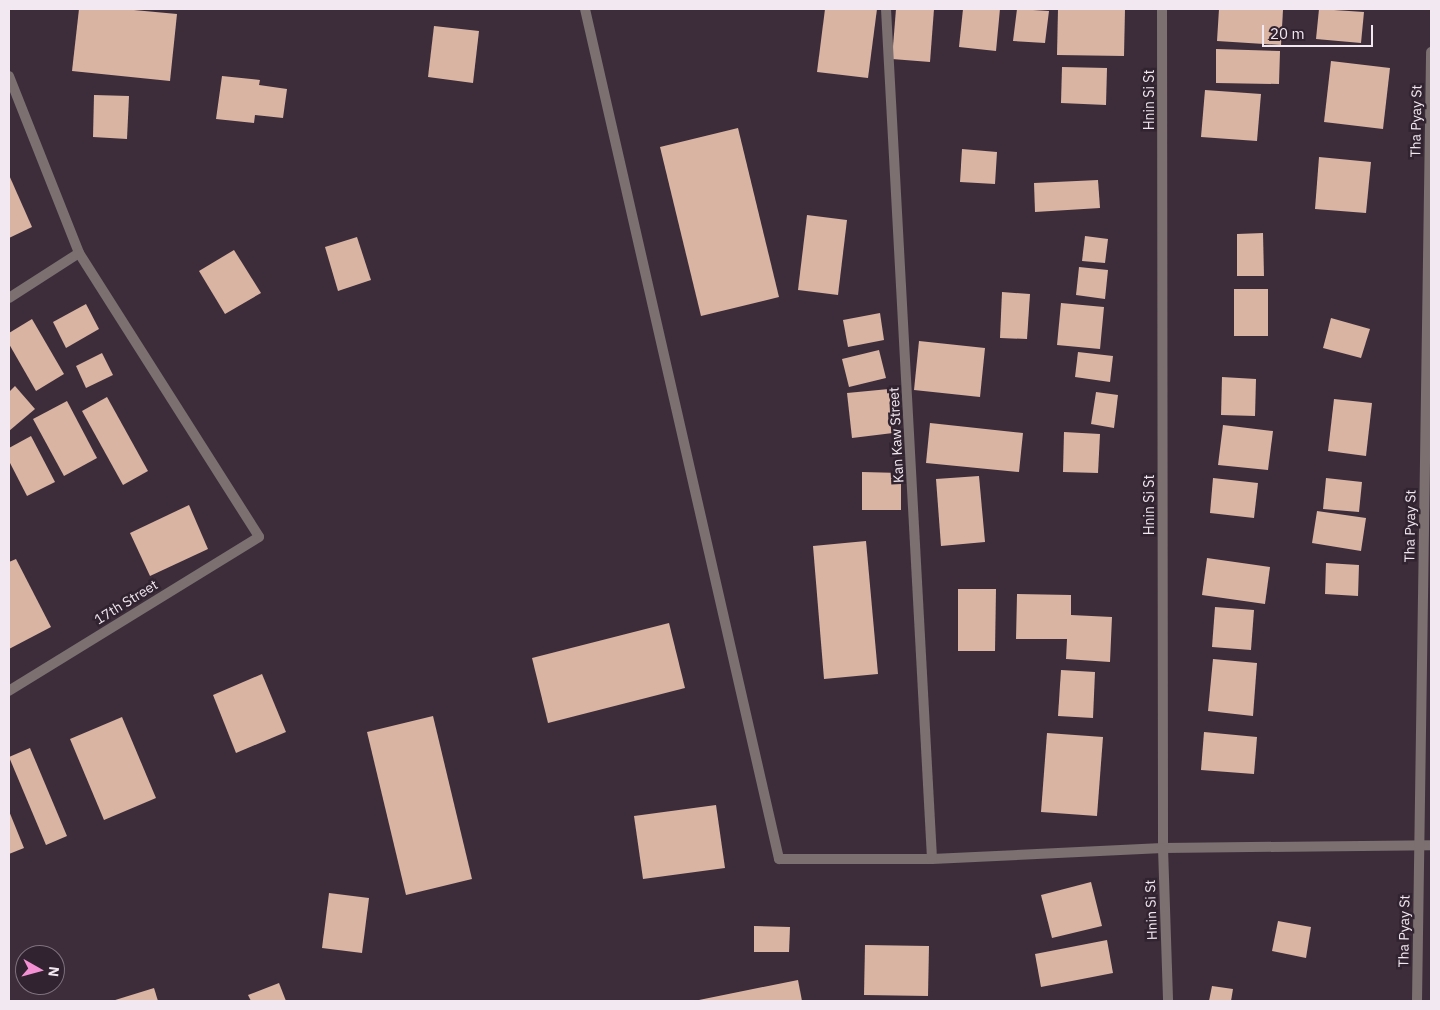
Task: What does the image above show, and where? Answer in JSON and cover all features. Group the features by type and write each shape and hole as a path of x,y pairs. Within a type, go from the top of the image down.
{"street":[{"path":"585,9 779,859 932,859 1163,848 1431,844"},
{"name":"Kan Kaw Street","path":"886,9 932,859"},
{"name":"Hnin Si St","path":"1162,9 1163,848 1168,1001"},
{"name":"Tha Pyay St","path":"1417,1001 1431,52"},
{"path":"9,76 79,253 9,298"},
{"name":"17th Street","path":"9,691 259,537 79,253"}],"building":[{"path":"79,9 123,9 177,14 170,81 72,71"},
{"path":"825,9 877,9 868,78 817,72"},
{"path":"896,9 934,9 930,62 892,59"},
{"path":"963,9 1000,9 996,51 959,47"},
{"path":"1017,9 1049,11 1045,43 1013,41"},
{"path":"1058,9 1125,9 1124,56 1057,55"},
{"path":"1219,9 1283,10 1281,45 1217,41"},
{"path":"1319,9 1364,12 1361,43 1316,39"},
{"path":"434,26 479,31 473,83 428,77"},
{"path":"1216,49 1280,51 1279,84 1216,83"},
{"path":"1331,61 1390,68 1383,129 1324,122"},
{"path":"1062,67 1107,68 1106,105 1061,103"},
{"path":"222,76 260,80 259,85 287,89 283,118 255,115 254,123 216,119"},
{"path":"1205,90 1261,94 1257,141 1201,137"},
{"path":"94,95 129,96 127,139 93,137"},
{"path":"738,128 779,297 701,316 660,147"},
{"path":"962,149 997,152 995,184 960,182"},
{"path":"1319,157 1371,162 1366,213 1315,209"},
{"path":"9,175 32,227 9,238"},
{"path":"1098,180 1100,208 1035,212 1034,183"},
{"path":"807,215 847,220 838,295 798,290"},
{"path":"1263,233 1264,276 1237,276 1237,234"},
{"path":"1085,236 1108,239 1105,263 1082,261"},
{"path":"357,237 371,280 338,291 325,247"},
{"path":"234,250 261,293 225,314 199,271"},
{"path":"1079,267 1108,270 1105,299 1076,295"},
{"path":"1234,289 1268,289 1268,336 1234,336"},
{"path":"1002,292 1030,294 1027,339 1000,338"},
{"path":"1061,303 1104,307 1100,349 1057,345"},
{"path":"86,304 99,329 66,348 53,322"},
{"path":"880,313 884,340 848,347 843,320"},
{"path":"1331,318 1370,329 1361,358 1323,348"},
{"path":"32,319 64,374 36,391 9,344 9,333"},
{"path":"919,341 985,348 980,397 914,390"},
{"path":"879,350 886,378 849,387 842,359"},
{"path":"1078,352 1113,356 1110,382 1075,377"},
{"path":"102,353 113,375 86,388 76,366"},
{"path":"1222,377 1256,379 1255,416 1221,415"},
{"path":"15,386 35,409 9,431 9,392"},
{"path":"889,389 893,433 852,438 847,393"},
{"path":"1096,392 1118,395 1114,428 1091,424"},
{"path":"107,397 148,471 123,485 82,411"},
{"path":"1334,399 1372,403 1366,456 1328,451"},
{"path":"67,401 97,458 64,476 33,419"},
{"path":"930,423 1023,433 1019,472 926,463"},
{"path":"1223,425 1273,431 1268,470 1218,465"},
{"path":"1064,432 1100,434 1098,473 1063,472"},
{"path":"31,436 55,482 27,496 9,461 9,448"},
{"path":"862,472 901,473 901,510 862,510"},
{"path":"979,476 985,542 941,546 936,479"},
{"path":"1213,478 1258,483 1254,518 1210,513"},
{"path":"1326,478 1362,482 1359,512 1323,509"},
{"path":"189,505 208,549 150,576 130,533"},
{"path":"1317,511 1366,518 1361,551 1312,543"},
{"path":"866,541 878,674 824,679 813,546"},
{"path":"1207,558 1270,567 1265,604 1202,595"},
{"path":"16,559 51,627 9,649 9,562"},
{"path":"1326,563 1359,565 1358,596 1325,594"},
{"path":"958,589 996,589 995,651 958,651"},
{"path":"1017,594 1071,595 1071,615 1112,617 1110,662 1066,659 1067,639 1016,639"},
{"path":"1215,607 1254,610 1251,650 1212,647"},
{"path":"669,623 685,688 548,723 532,658"},
{"path":"1213,659 1257,663 1253,716 1208,711"},
{"path":"1061,670 1095,672 1093,718 1058,716"},
{"path":"262,674 286,732 236,753 213,695"},
{"path":"433,716 472,879 406,895 367,732"},
{"path":"122,717 156,798 104,820 70,739"},
{"path":"1204,732 1257,737 1254,774 1201,770"},
{"path":"1047,733 1103,737 1097,816 1041,812"},
{"path":"30,748 67,836 46,845 9,757"},
{"path":"716,805 725,868 643,879 634,816"},
{"path":"9,811 24,848 9,854"},
{"path":"1091,882 1102,926 1052,938 1041,895"},
{"path":"329,893 369,898 362,953 322,948"},
{"path":"1278,921 1311,927 1306,958 1272,951"},
{"path":"754,926 790,927 789,952 754,952"},
{"path":"1107,940 1113,973 1041,987 1035,954"},
{"path":"865,945 929,946 928,996 864,995"},
{"path":"798,980 802,1001 699,1001 699,1000"},
{"path":"279,983 286,1001 251,1001 248,995"},
{"path":"1212,986 1233,989 1231,1001 1209,1001"},
{"path":"154,988 158,1001 112,1001"}]}
